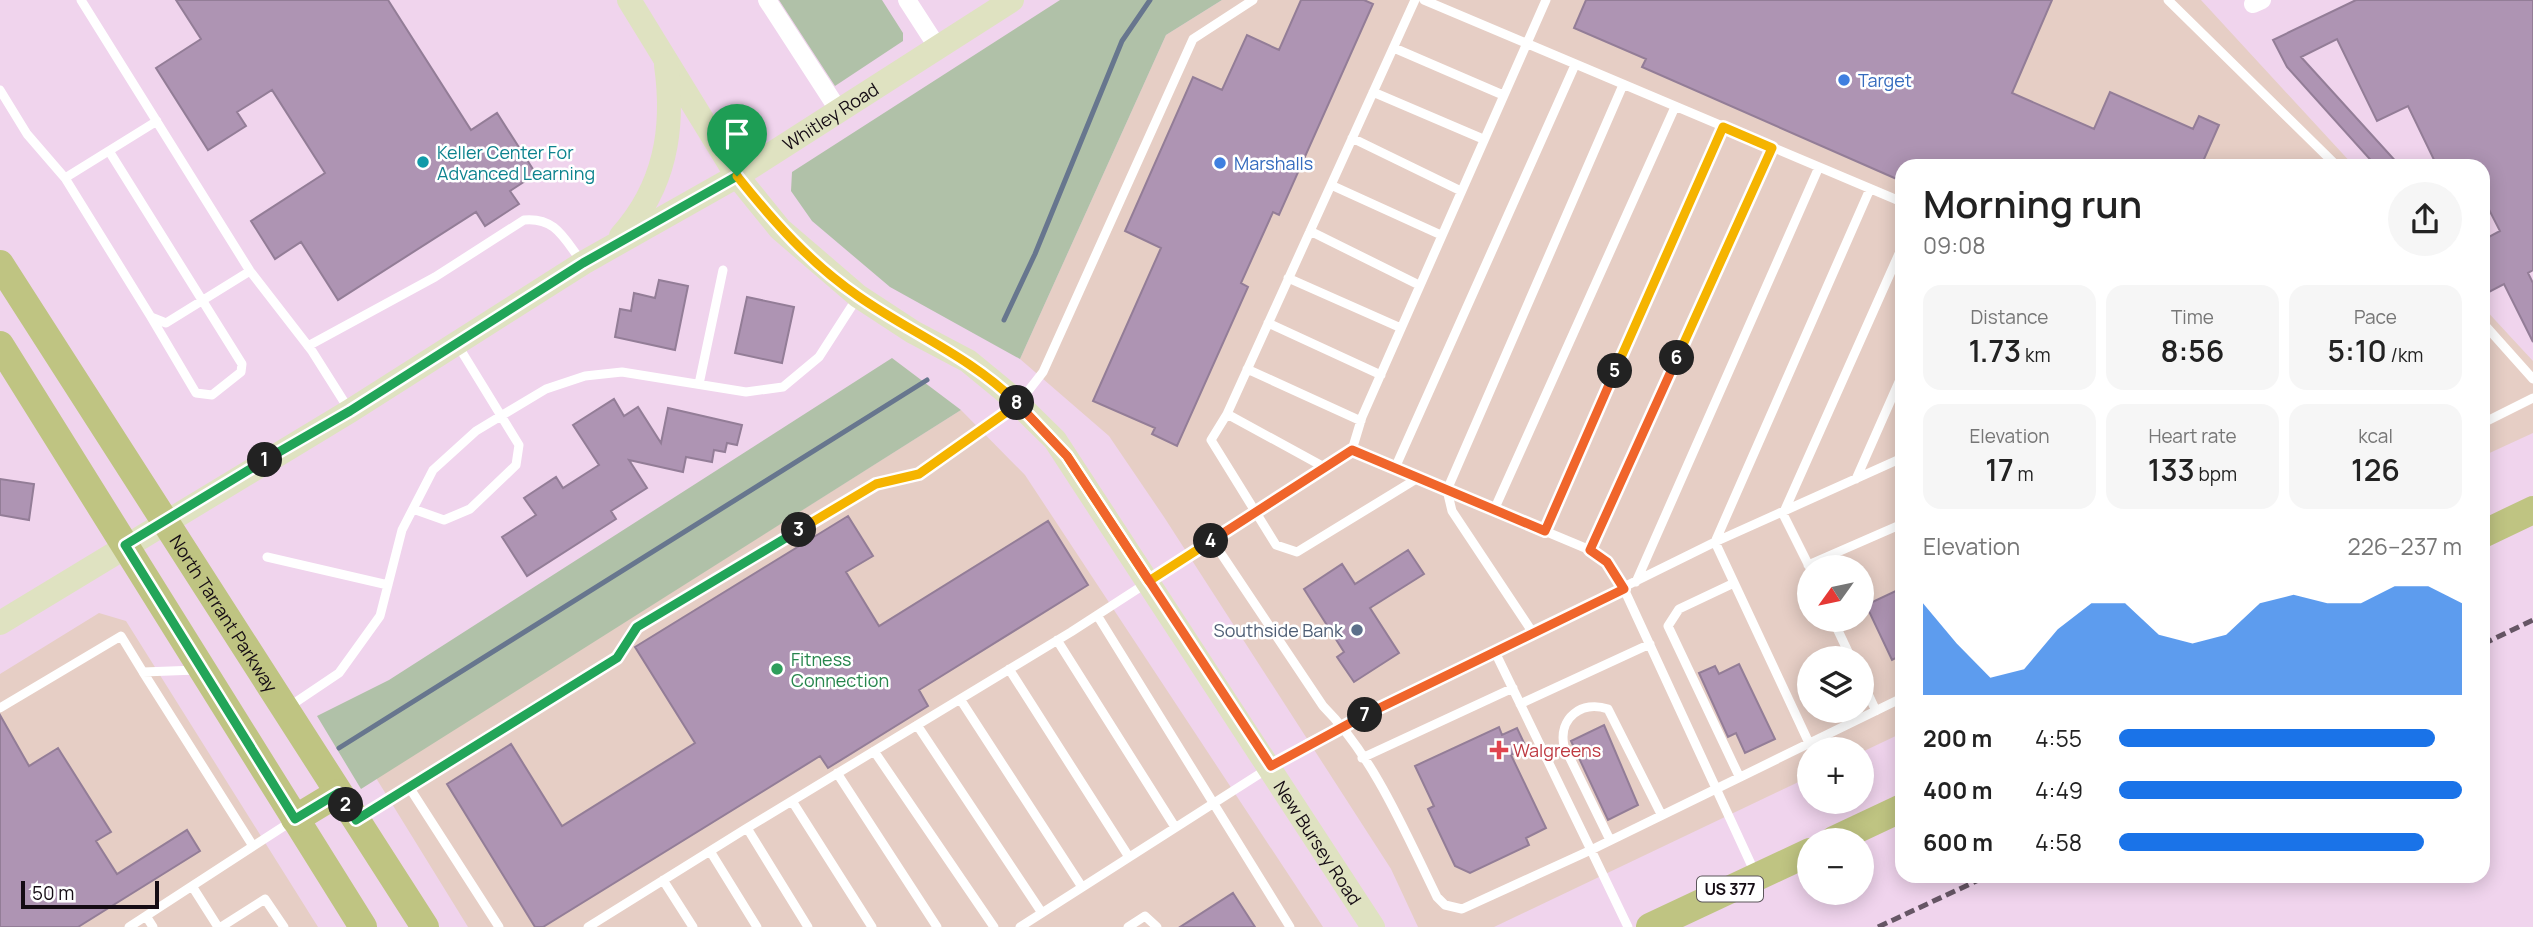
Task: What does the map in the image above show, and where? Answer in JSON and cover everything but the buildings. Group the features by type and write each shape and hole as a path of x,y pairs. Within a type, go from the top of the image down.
{"main road":[{"name":"North Tarrant Parkway","path":"0,264 425,927"},
{"path":"0,345 363,927"},
{"path":"2490,531 2533,510"},
{"path":"295,819 338,793"},
{"path":"1860,828 1895,811"},
{"name":"US 377","path":"1650,927 1797,858"}],"street":[{"name":"New Bursey Road","path":"629,0 737,176 780,229 858,296 913,332 968,361 1018,404 1067,456 1271,766 1373,927"},
{"path":"767,0 839,111"},
{"path":"907,0 938,48"},
{"name":"Whitley Road","path":"0,623 350,411 583,263 737,176 1012,0"},
{"path":"612,246 650,195 669,143 671,100 664,54"}],"lane":[{"path":"81,0 250,271 308,346 350,411"},
{"path":"356,820 617,658 637,627 876,484 919,474 1018,404 1043,372 1193,39 1253,0"},
{"path":"1415,0 1227,414 1211,440 1276,545 1297,552 1418,478"},
{"path":"1424,0 1895,199"},
{"path":"588,927 1057,640 1352,450 1361,421 1419,285 1546,0"},
{"path":"2168,0 2330,159"},
{"path":"1394,48 1503,95"},
{"path":"1395,468 1575,65"},
{"path":"1533,633 1452,511 1447,490 1623,85"},
{"path":"0,90 4,105 65,178 196,393 212,396 235,378 242,364 109,151"},
{"path":"1373,92 1483,139"},
{"path":"1494,510 1675,107"},
{"path":"65,178 157,121"},
{"path":"1545,531 1723,127"},
{"path":"1352,138 1461,191"},
{"path":"1590,550 1772,148"},
{"path":"1636,583 1819,167"},
{"path":"1331,185 1441,234"},
{"path":"1806,737 1715,542 1870,189"},
{"path":"308,346 435,277 524,220 541,218 553,225 583,263"},
{"path":"1310,231 1419,285"},
{"path":"1783,514 1895,263"},
{"path":"699,384 723,270"},
{"path":"151,317 166,323 250,271"},
{"path":"1288,278 1401,328"},
{"path":"285,710 339,673 380,616 402,530 433,470 476,431 546,389 585,376 622,372 746,392 783,387 819,357 858,296"},
{"path":"1268,323 1381,375"},
{"path":"2490,331 2533,380"},
{"path":"413,509 444,520 457,515 470,509 516,465 519,445 456,343"},
{"path":"1247,369 1361,421"},
{"path":"1856,479 1895,391"},
{"path":"2490,420 2533,398"},
{"path":"1227,414 1324,467"},
{"path":"1352,450 1590,550 1607,562 1624,589 1756,877"},
{"path":"1020,927 1036,923 1042,912 1271,766 1343,726 1715,542 1783,514 1895,461"},
{"path":"1783,514 1803,555"},
{"path":"1835,555 1895,527"},
{"path":"1212,540 1323,706 1343,726 1401,823 1437,897 1452,909 1462,909 1591,850 1797,749"},
{"path":"267,557 388,585"},
{"path":"1734,583 1679,609 1669,620 1668,626 1739,776"},
{"path":"1097,615 1290,927"},
{"path":"0,708 121,636 253,846"},
{"path":"1057,640 1175,827"},
{"path":"1520,705 1650,644"},
{"path":"1495,652 1628,927"},
{"path":"1009,669 1129,857"},
{"path":"143,672 202,670"},
{"path":"1362,758 1513,688"},
{"path":"960,699 1082,887"},
{"path":"1821,737 1895,701"},
{"path":"1610,840 1564,746 1562,731 1565,721 1572,715 1600,706 1608,709 1661,814"},
{"path":"1874,706 1876,710"},
{"path":"917,725 1042,912"},
{"path":"874,751 994,927"},
{"path":"837,773 937,927"},
{"path":"409,787 499,927"},
{"path":"792,801 872,927"},
{"path":"130,927 295,819"},
{"path":"747,828 808,927"},
{"path":"710,852 757,927"},
{"path":"663,880 693,927"},
{"path":"192,886 220,927 265,899 284,927"},
{"path":"146,916 153,927"},
{"path":"1128,927 1145,916 1157,927"}],"shaded area":[{"path":"1222,0 2201,0 2348,159 1895,159 1895,736 1874,746 1874,737 1797,737 1797,783 1494,927 1418,927 1391,869 1109,436 1020,359 1166,35"},
{"path":"2490,315 2533,361 2533,433 2490,453"},
{"path":"961,410 1025,475 1323,927 468,927 376,778"},
{"path":"99,613 126,621 318,927 0,927 0,674"}],"green space":[{"path":"779,0 882,0 903,33 903,41 835,86"},
{"path":"1060,0 1222,0 1166,35 1020,359 890,287 812,221 791,191 792,172"},
{"path":"892,358 961,410 361,789 317,716 389,680"}],"waterway":[{"path":"1004,320 1035,254 1122,41 1150,0"},
{"path":"339,748 927,380"}],"railway":[{"path":"2490,641 2533,620"},
{"path":"1878,927 1972,883"}],"place":[{"name":"Target","path":"1844,80"},
{"name":"Keller Center For Advanced Learning","path":"423,162"},
{"name":"Marshalls","path":"1220,163"},
{"name":"Southside Bank","path":"1357,630"},
{"name":"Fitness Connection","path":"777,669"},
{"name":"Walgreens","path":"1499,750"}],"route":[{"path":"737,176 583,263 350,411 125,545 295,819 338,793 356,820 617,658 637,627 876,484 919,474 1018,404 1055,440 1067,456 1149,581 1336,459 1352,450 1545,531 1723,127 1772,148 1590,550 1607,562 1624,589 1308,743 1271,766 1055,440 1007,393 968,361 913,332 832,277 780,229 737,176"}]}
